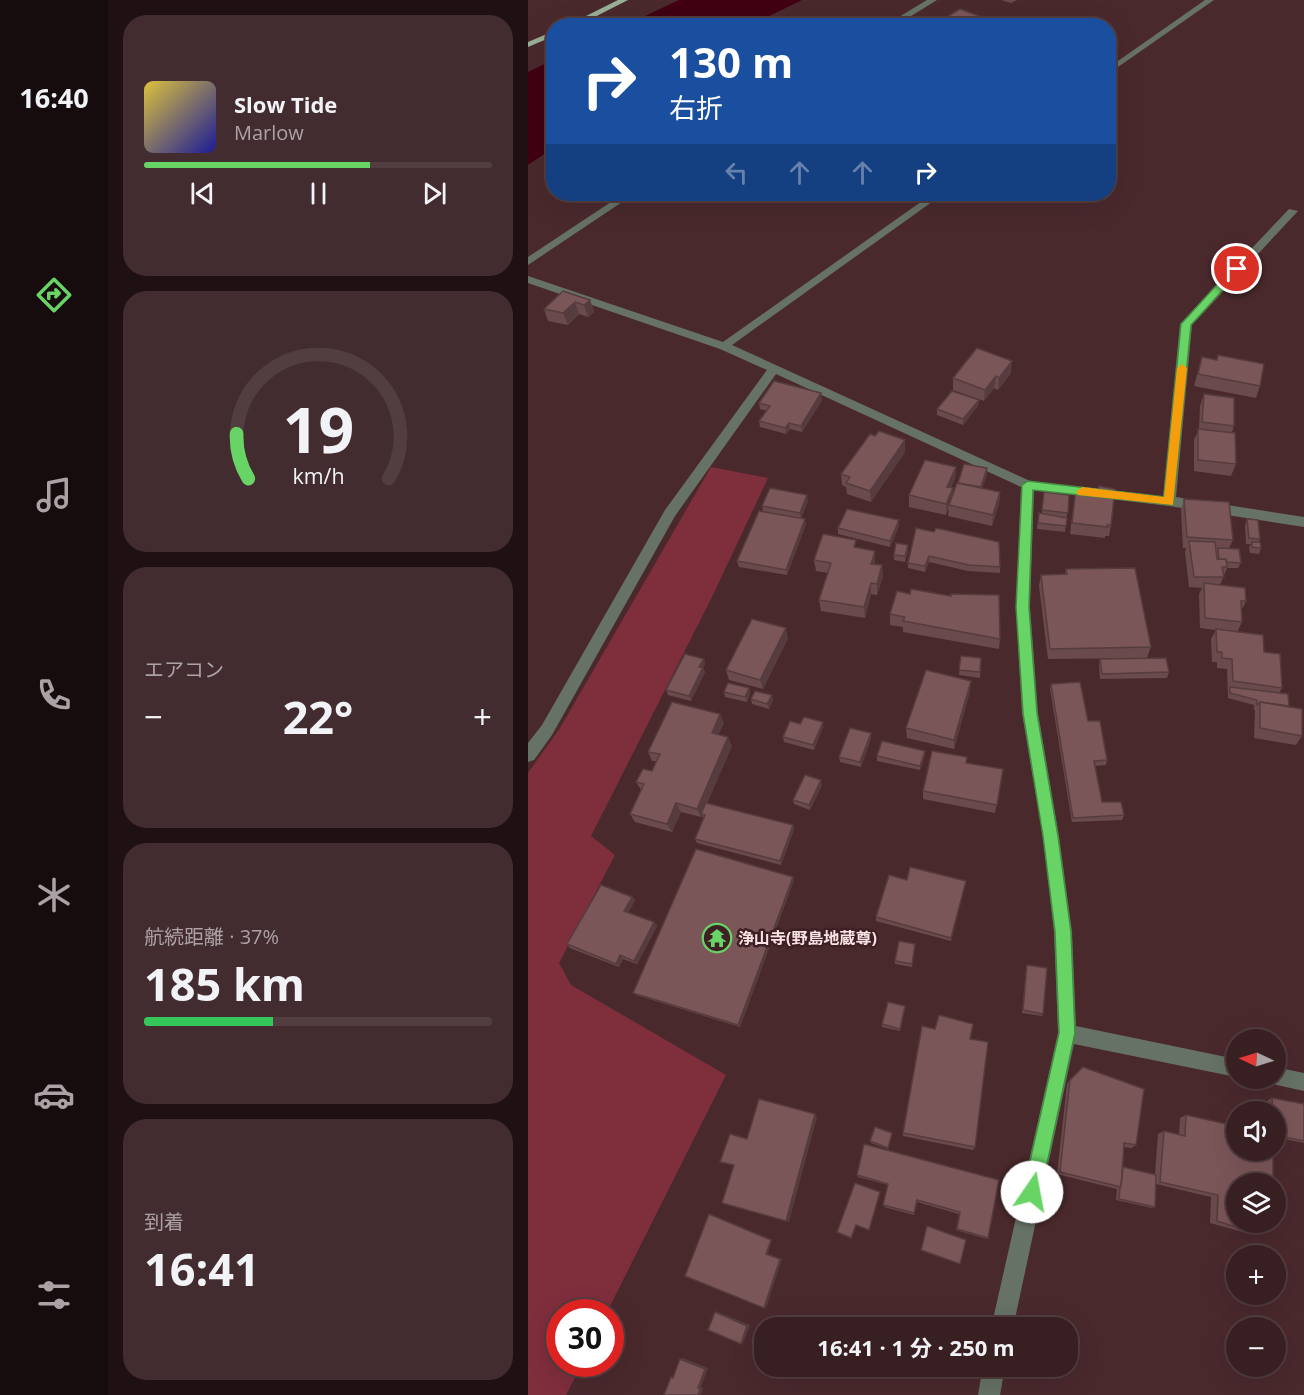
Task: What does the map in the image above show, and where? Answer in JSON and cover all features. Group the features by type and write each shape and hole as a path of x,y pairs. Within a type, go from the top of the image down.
{"main road":[{"path":"587,18 624,0"},
{"path":"528,45 546,37"}],"street":[{"path":"902,18 933,0"},
{"path":"1116,66 1210,0"},
{"path":"528,262 619,201"},
{"path":"724,346 928,201"},
{"path":"1169,501 1186,324 1293,212"},
{"path":"528,279 724,346 1028,485 1169,501 1304,522"},
{"path":"528,755 547,730 670,513 774,369"},
{"path":"1004,1317 1067,1033 1063,932 1029,701 1023,607 1028,485"},
{"path":"1067,1033 1226,1066"},
{"path":"1286,1078 1304,1082"},
{"path":"989,1395 992,1377"}],"shaded area":[{"path":"679,0 802,0 765,18 641,18"},
{"path":"546,63 546,153 528,165 528,72"},
{"path":"711,467 768,478 711,599 591,836 615,855 559,963 571,985 726,1075 614,1299 546,1299 546,1377 575,1377 566,1395 528,1395 528,773 560,728"}],"building":[{"path":"960,9 979,16 974,18 945,18"},
{"path":"563,291 590,300 584,305 575,302 563,313 544,309"},
{"path":"977,348 1012,361 999,378 996,376 985,390 953,378"},
{"path":"1218,355 1264,364 1260,386 1198,374 1202,357 1217,360"},
{"path":"774,381 821,393 801,426 789,423 785,428 759,421 770,406 759,403"},
{"path":"952,391 979,400 963,419 937,409"},
{"path":"1204,394 1234,398 1234,426 1202,422"},
{"path":"1198,429 1235,433 1236,464 1198,460"},
{"path":"879,431 905,440 870,491 846,483 850,477 841,474 870,434 875,436"},
{"path":"925,460 956,467 947,487 953,488 946,504 909,495"},
{"path":"964,464 987,468 981,487 958,483"},
{"path":"957,483 1000,492 993,515 949,505"},
{"path":"1099,486 1115,489 1111,525 1107,525 1108,527 1072,523 1076,488 1098,491"},
{"path":"770,488 807,495 800,513 762,506"},
{"path":"1044,492 1069,495 1068,513 1042,510"},
{"path":"1184,499 1229,502 1233,540 1187,537"},
{"path":"847,509 899,520 890,541 838,528"},
{"path":"759,511 805,519 786,570 737,561"},
{"path":"1039,513 1067,518 1066,526 1038,523"},
{"path":"1247,519 1258,520 1260,539 1249,538"},
{"path":"916,528 934,532 936,528 999,542 1000,567 969,565 929,556 925,566 908,563"},
{"path":"823,534 856,540 854,547 875,551 871,564 882,565 877,584 871,583 864,607 819,600 831,563 814,560"},
{"path":"1189,541 1215,542 1217,559 1226,559 1227,567 1222,567 1224,577 1194,577"},
{"path":"1252,542 1260,542 1261,548 1252,547"},
{"path":"896,543 908,545 905,556 894,555"},
{"path":"1218,548 1239,549 1241,563 1219,559"},
{"path":"1135,568 1151,647 1050,649 1041,575 1067,574 1066,569"},
{"path":"1204,583 1245,588 1246,601 1241,601 1242,622 1205,618"},
{"path":"911,589 951,596 951,594 999,595 1000,639 903,621 905,617 890,614 897,591 910,594"},
{"path":"752,619 786,628 760,680 726,670"},
{"path":"1216,629 1263,635 1264,652 1280,654 1282,688 1233,681 1232,659 1222,658 1222,652 1217,652"},
{"path":"685,654 704,659 699,667 703,667 689,696 666,690"},
{"path":"961,656 981,658 980,672 959,670"},
{"path":"1166,658 1169,672 1102,674 1100,659"},
{"path":"926,670 971,681 954,740 906,728"},
{"path":"1080,682 1088,721 1100,721 1107,760 1094,761 1102,802 1121,802 1124,815 1073,818 1051,684"},
{"path":"728,683 749,688 745,697 724,692"},
{"path":"1230,687 1288,694 1289,706 1260,702 1257,705 1257,700 1230,693"},
{"path":"755,691 772,695 767,704 751,699"},
{"path":"672,702 720,714 712,733 728,737 697,809 676,803 667,824 630,814 644,784 636,782 643,769 652,771 660,754 648,752"},
{"path":"1260,702 1302,709 1302,736 1260,728"},
{"path":"804,717 823,722 813,745 783,737 790,721 800,724"},
{"path":"850,728 871,733 860,762 839,757"},
{"path":"882,741 925,751 920,766 877,756"},
{"path":"932,751 967,757 966,763 1003,769 997,805 923,791"},
{"path":"805,775 821,780 809,805 793,800"},
{"path":"706,803 793,825 780,861 695,839 705,815 701,814"},
{"name":"浄山寺(野島地蔵尊)","path":"696,849 793,877 738,1025 633,993"},
{"path":"910,867 966,881 951,938 876,917 889,875 907,880"},
{"path":"601,885 632,897 624,911 654,922 634,961 620,955 616,964 567,944"},
{"path":"899,941 915,944 912,964 895,961"},
{"path":"1027,965 1047,968 1043,1014 1023,1010"},
{"path":"888,1002 905,1006 900,1029 882,1024"},
{"path":"939,1015 973,1024 970,1039 988,1042 975,1147 903,1133 922,1026 935,1029"},
{"path":"1083,1067 1144,1089 1136,1145 1124,1143 1121,1187 1060,1172 1070,1080"},
{"path":"1272,1098 1304,1104 1304,1141 1286,1137 1286,1101 1272,1101"},
{"path":"759,1099 815,1114 786,1221 722,1203 734,1165 720,1162 730,1134 747,1139"},
{"path":"1186,1115 1226,1124 1226,1161 1273,1161 1273,1173 1226,1173 1226,1224 1217,1221 1218,1195 1160,1182 1164,1131 1185,1136"},
{"path":"875,1127 892,1133 888,1148 870,1141"},
{"path":"864,1144 999,1180 988,1238 957,1229 960,1212 917,1200 914,1213 883,1205 888,1184 857,1175"},
{"path":"1123,1167 1156,1175 1155,1207 1119,1199"},
{"path":"855,1183 880,1192 869,1230 856,1225 851,1238 837,1232"},
{"path":"709,1214 771,1240 766,1254 780,1259 764,1308 685,1276"},
{"path":"927,1226 966,1240 960,1264 921,1250"},
{"path":"715,1312 747,1326 741,1344 708,1330"},
{"path":"680,1359 705,1369 698,1388 700,1389 698,1395 664,1395"}],"slow traffic":[{"path":"1082,492 1169,501 1182,368"}],"place":[{"name":"浄山寺(野島地蔵尊)","path":"717,938"}],"route":[{"path":"1032,1192 1067,1033 1063,932 1051,836 1030,713 1023,607 1028,485 1169,501 1186,324 1237,269"}]}
